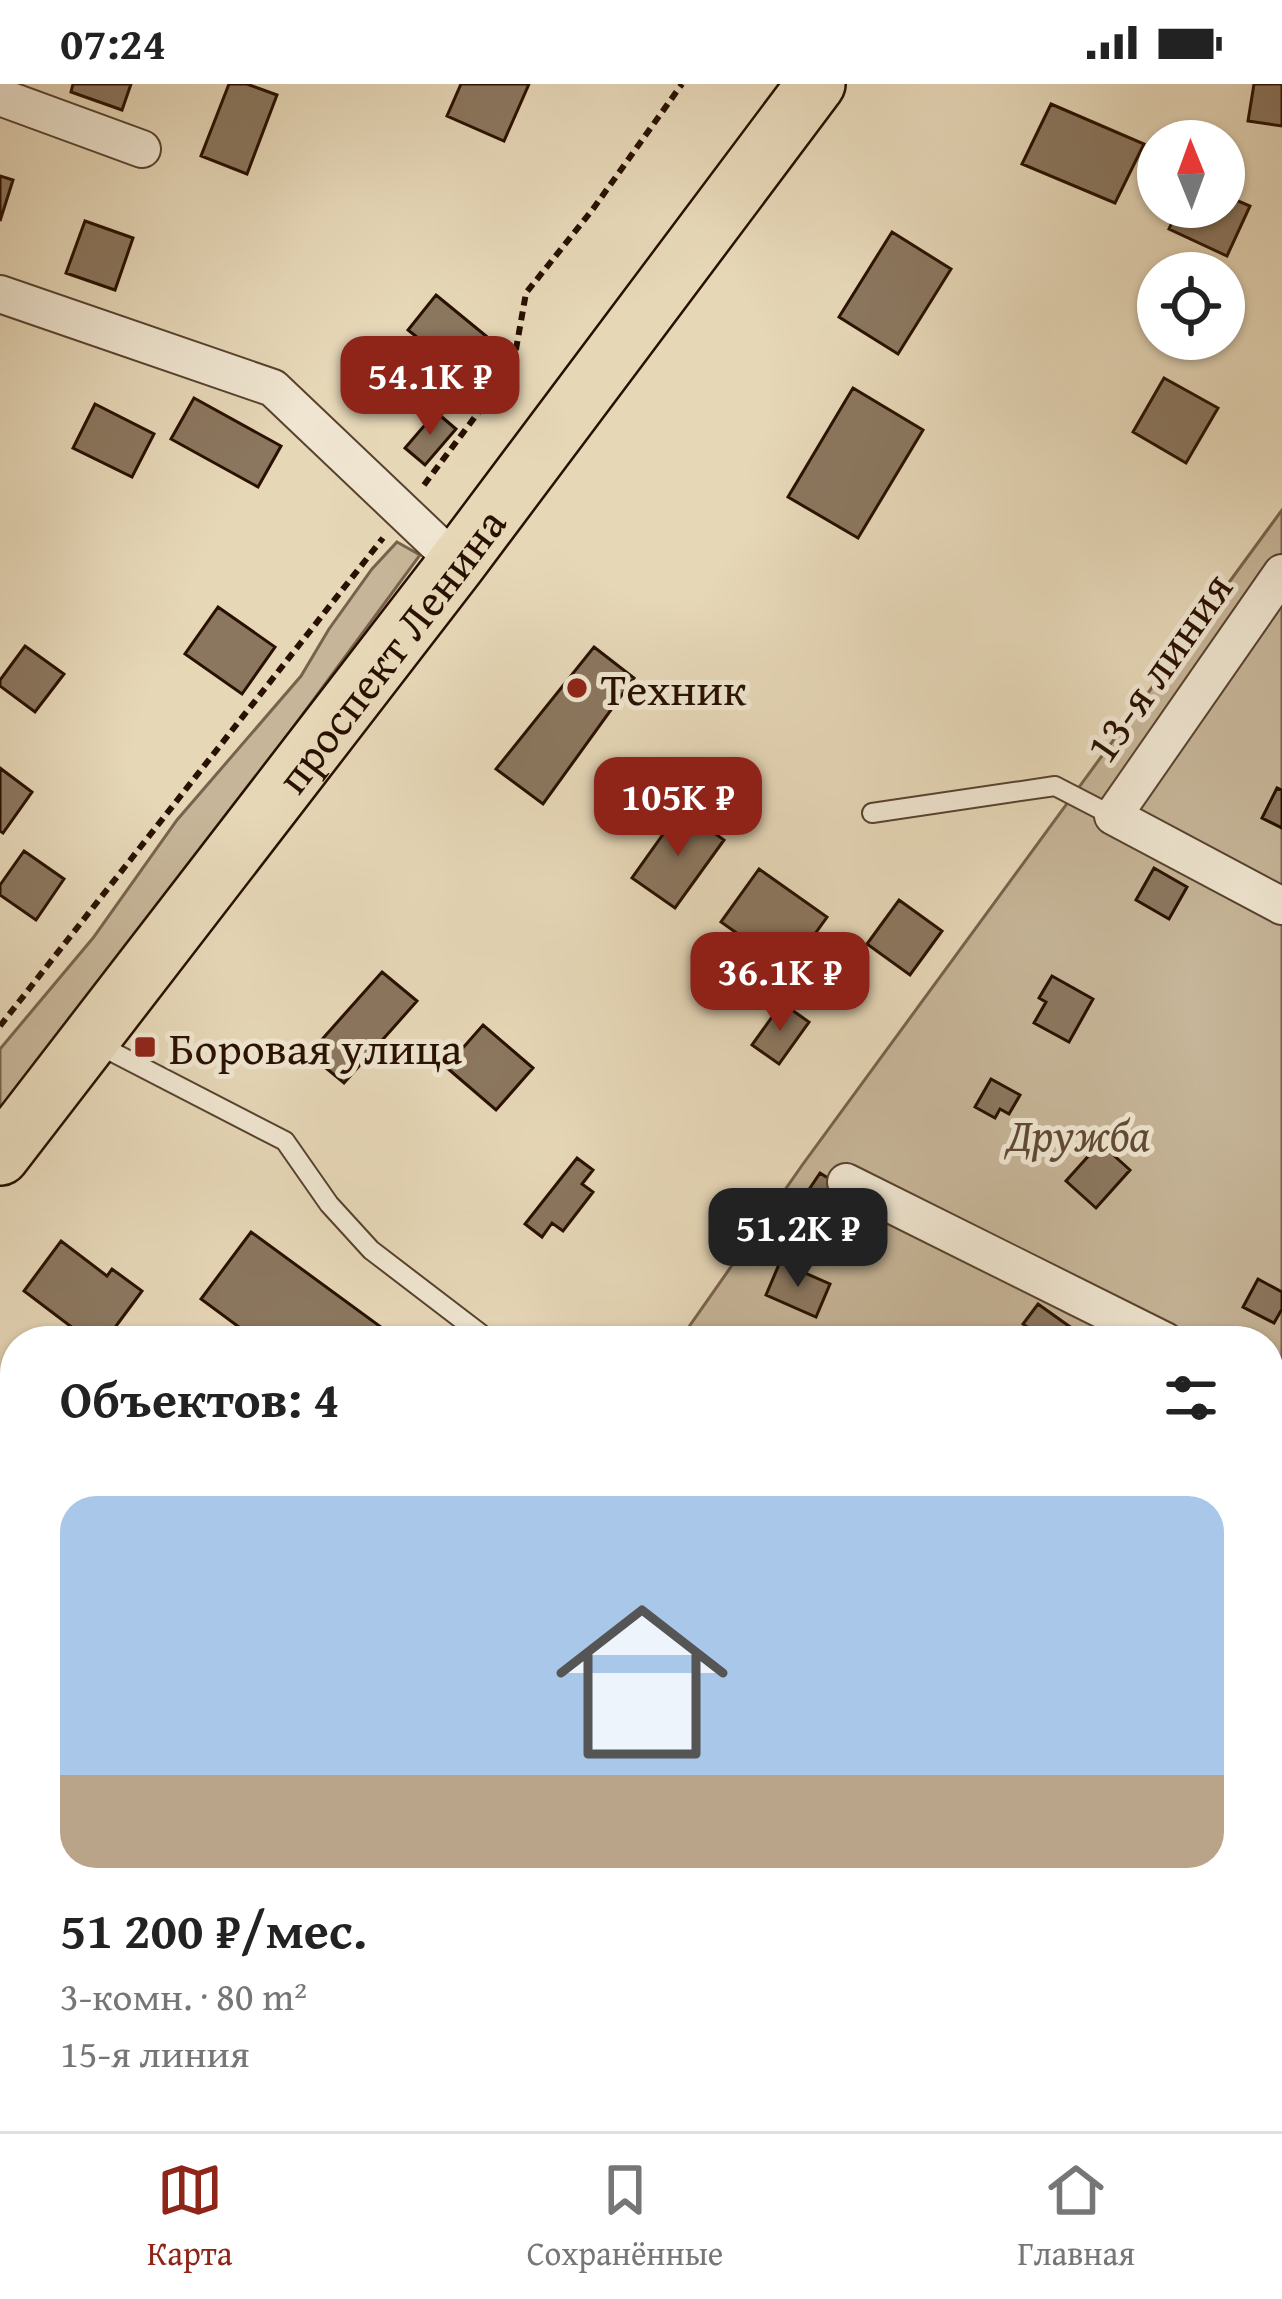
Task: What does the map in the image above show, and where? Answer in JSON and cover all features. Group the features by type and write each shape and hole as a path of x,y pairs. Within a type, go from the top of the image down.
{"main road":[{"name":"проспект Ленина","path":"0,1156 457,563 817,84"}],"street":[{"path":"0,98 142,149"},
{"path":"0,294 273,388 457,563"},
{"name":"13-я линия","path":"1113,816 1282,573"},
{"path":"1113,816 1282,907"},
{"path":"846,1182 1135,1326"}],"lane":[{"path":"872,813 1054,786 1113,816"},
{"path":"88,1039 285,1142 329,1204 371,1250 470,1326"}],"path":[{"path":"0,1026 513,366 526,293 682,84"}],"green space":[{"name":"Дружба","path":"1282,510 1282,1326 690,1326"},
{"path":"397,542 420,555 0,1126 0,1049 93,938 177,820 301,676 329,629"}],"building":[{"path":"73,84 131,84 122,110 71,92"},
{"path":"229,84 247,84 277,95 247,174 201,156"},
{"path":"461,84 529,84 504,141 447,116"},
{"path":"1254,84 1282,84 1282,126 1248,121"},
{"path":"1051,104 1137,141 1137,158 1115,203 1022,164"},
{"path":"0,176 13,180 0,221"},
{"path":"85,221 133,238 115,290 66,273"},
{"path":"1240,228 1229,252 1218,252 1169,229"},
{"path":"892,232 951,269 898,354 839,317"},
{"path":"436,295 497,345 469,379 408,330"},
{"path":"1164,378 1218,408 1186,463 1133,432"},
{"path":"853,388 923,430 858,538 788,497"},
{"path":"194,398 281,446 258,487 171,439"},
{"path":"95,404 154,434 132,477 73,448"},
{"path":"436,412 456,429 425,465 405,448"},
{"path":"218,607 275,647 242,694 185,654"},
{"path":"25,646 64,674 35,712 0,686"},
{"path":"594,647 634,678 543,804 496,769"},
{"path":"0,768 32,792 3,833 0,831"},
{"path":"1277,788 1282,790 1282,828 1262,818"},
{"path":"681,809 724,840 675,908 632,878"},
{"path":"24,851 64,879 36,920 0,895 0,885"},
{"path":"1154,868 1187,887 1169,919 1136,900"},
{"path":"759,869 827,917 789,970 721,922"},
{"path":"899,900 942,931 910,975 867,944"},
{"path":"382,972 417,1001 344,1083 309,1054"},
{"path":"1052,976 1093,999 1069,1042 1034,1023 1046,1002 1039,998"},
{"path":"782,1003 809,1022 779,1064 752,1045"},
{"path":"483,1025 533,1068 496,1110 446,1067"},
{"path":"991,1079 1020,1095 1009,1114 1000,1109 995,1118 975,1107"},
{"path":"1100,1143 1130,1170 1096,1208 1066,1181"},
{"path":"577,1158 593,1170 582,1184 593,1192 563,1231 552,1223 542,1237 525,1224"},
{"path":"820,1173 855,1195 838,1222 802,1200"},
{"path":"251,1232 380,1326 238,1326 201,1299"},
{"path":"61,1241 107,1276 112,1269 142,1291 116,1326 70,1326 24,1291"},
{"path":"780,1262 830,1284 816,1317 766,1295"},
{"path":"1258,1279 1282,1292 1282,1309 1274,1323 1243,1307"},
{"path":"1038,1304 1069,1326 1026,1326"}],"place":[{"name":"Техник","path":"577,688"},
{"name":"Боровая улица","path":"145,1047"}]}
